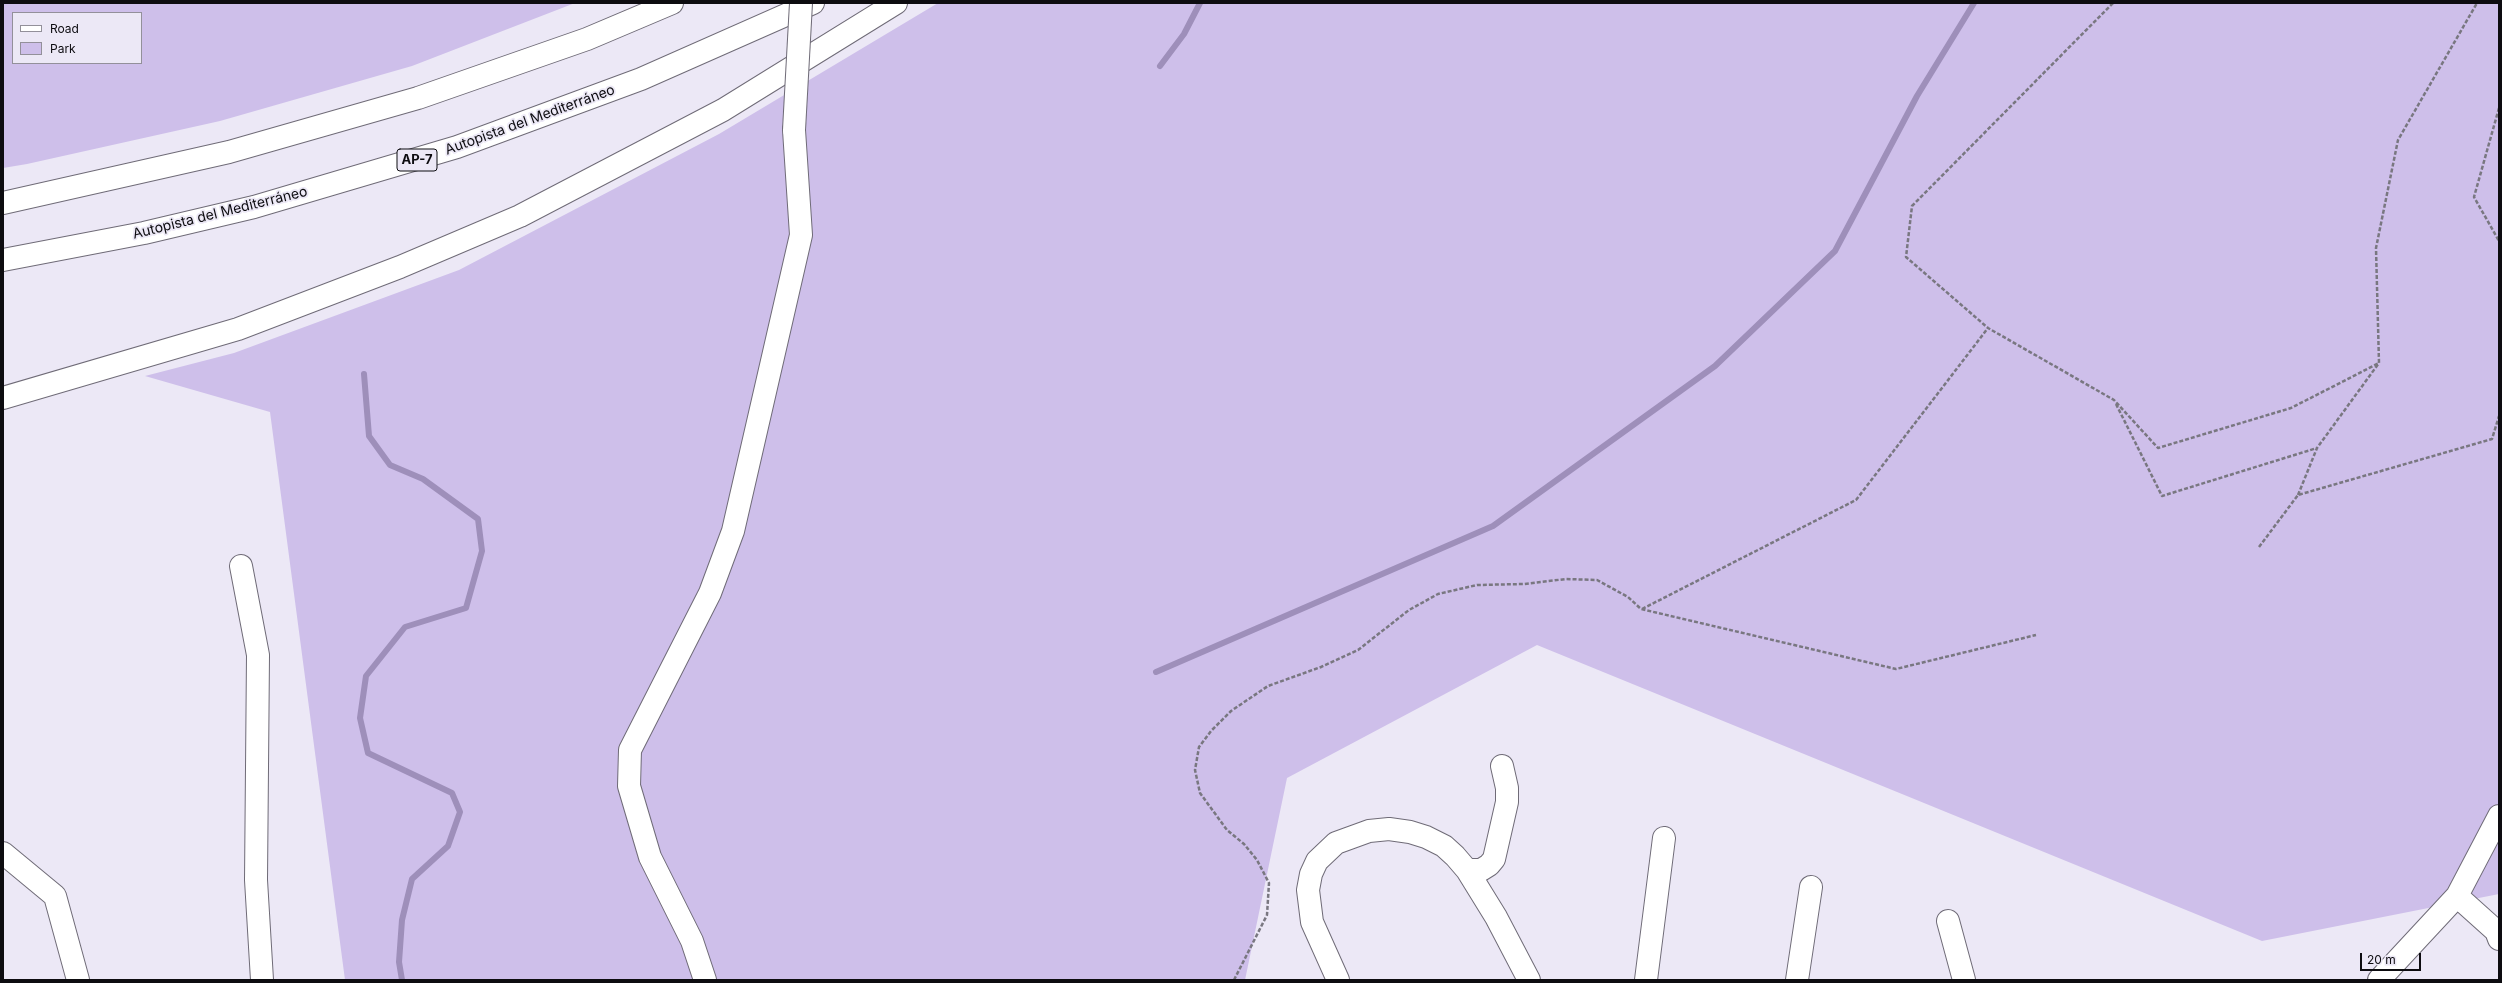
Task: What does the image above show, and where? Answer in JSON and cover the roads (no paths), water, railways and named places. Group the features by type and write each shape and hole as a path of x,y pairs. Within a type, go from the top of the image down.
{"main road":[{"path":"3,203 229,152 418,98 587,39 672,3"},
{"path":"705,980 692,941 650,856 628,786 630,750 710,593 733,531 801,235 794,130 802,3"},
{"name":"Autopista del Mediterráneo","path":"3,260 144,233 254,207 457,147 641,79 813,3"},
{"path":"3,398 245,326 400,267 520,216 723,110 896,3"},
{"path":"241,566 258,655 256,880 262,980"},
{"path":"1496,917 1494,881 1498,846 1507,802 1507,788 1502,766"},
{"path":"2379,980 2457,896 2499,816"},
{"path":"1338,980 1312,922 1308,906 1308,890 1311,874 1317,861 1326,850 1336,843 1370,831 1389,830 1410,832 1444,846 1467,870 1496,917 1529,980"},
{"path":"1646,980 1664,838"},
{"path":"1467,870 1480,870 1489,865 1498,846"},
{"path":"3,853 55,896 78,980"},
{"path":"1797,980 1811,887"},
{"path":"2457,896 2496,931 2499,939"},
{"path":"1948,921 1964,980"}],"waterway":[{"path":"1160,66 1184,34 1200,3"},
{"path":"1156,672 1493,526 1715,366 1835,251 1917,96 1974,3"},
{"path":"364,374 369,436 390,465 423,479 478,519 482,551 466,608 405,627 366,676 360,718 368,753 452,793 460,812 448,846 412,879 402,920 399,962 402,980"}]}
